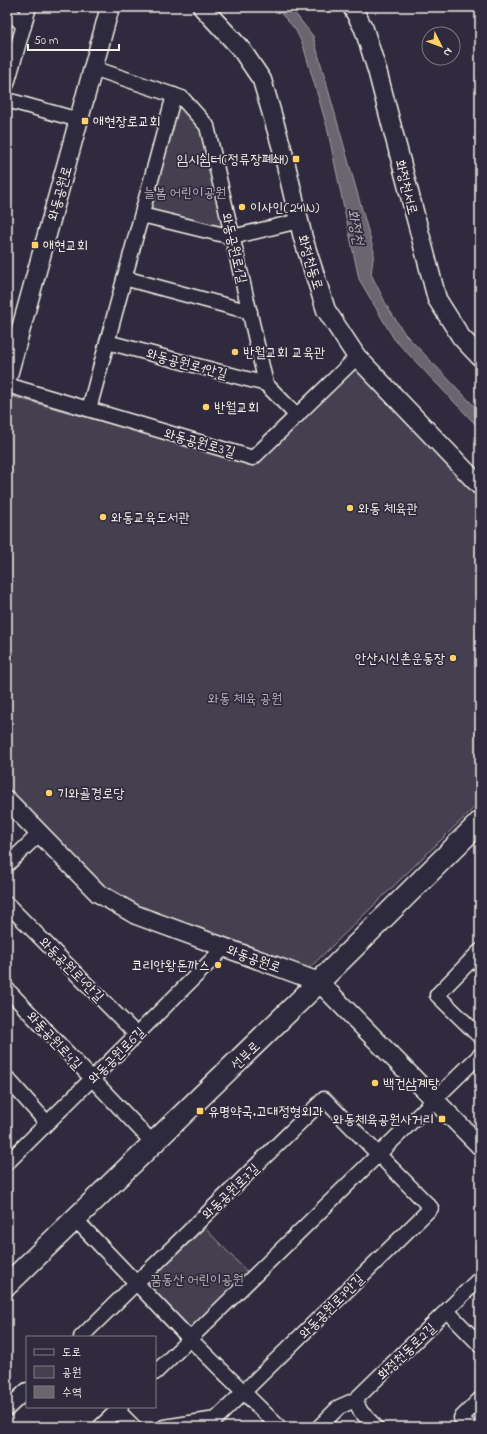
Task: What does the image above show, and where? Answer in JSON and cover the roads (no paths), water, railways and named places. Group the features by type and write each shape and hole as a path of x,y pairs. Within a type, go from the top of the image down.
{"main road":[{"name":"선부로","path":"7,1284 76,1220 480,822"}],"street":[{"path":"7,84 30,7"},
{"name":"와동공원로","path":"7,379 110,7"},
{"name":"화정천동로","path":"202,7 242,49 262,80 283,152 303,238 326,310 357,357 480,486"},
{"name":"화정천서로","path":"352,7 364,29 377,70 437,300 461,337 480,357"},
{"path":"7,9 24,26"},
{"name":"와동공원로1길","path":"93,68 182,98 207,126 266,384"},
{"path":"88,409 174,95"},
{"path":"7,100 79,120"},
{"path":"142,215 232,237 299,221"},
{"path":"124,278 250,312"},
{"name":"와동공원로1안길","path":"107,342 266,384"},
{"name":"와동공원로3길","path":"7,385 253,458 357,357"},
{"path":"266,384 297,416"},
{"name":"와동공원로","path":"7,800 98,893 136,915 319,982 480,1146"},
{"path":"7,865 40,834"},
{"name":"와동공원로4안길","path":"7,904 137,1034"},
{"name":"와동공원로6길","path":"7,1163 224,947"},
{"path":"480,951 437,995 480,1037"},
{"name":"와동공원로4길","path":"7,989 153,1143"},
{"path":"156,1372 480,1055"},
{"path":"7,1078 47,1123"},
{"name":"와동공원로7길","path":"82,1336 324,1099 379,1155"},
{"name":"와동공원로7안길","path":"164,1427 216,1419 431,1208 379,1155"},
{"path":"76,1220 190,1339 279,1427"},
{"name":"화정천동로2길","path":"319,1427 339,1407 355,1400 480,1278"},
{"path":"447,1311 480,1345"},
{"path":"7,1409 26,1391"},
{"path":"470,1427 461,1418 480,1399"},
{"path":"355,1400 361,1412 376,1427"},
{"path":"100,1427 119,1409 134,1427"}],"water":[{"name":"화정천","path":"275,7 290,7 313,36 374,252 371,274 388,308 405,334 480,412 480,429 394,339 359,279 327,127 303,45 295,29"}],"place":[{"name":"애현장로교회","path":"85,121"},
{"name":"임시쉼터(정류장폐쇄)","path":"296,159"},
{"name":"이사인(24IN)","path":"242,207"},
{"name":"애현교회","path":"35,245"},
{"name":"반월교회 교육관","path":"235,352"},
{"name":"반월교회","path":"206,407"},
{"name":"와동 체육관","path":"350,508"},
{"name":"와동교육도서관","path":"103,517"},
{"name":"안산시신촌운동장","path":"453,658"},
{"name":"기와골경로당","path":"49,793"},
{"name":"코리안왕돈까스","path":"218,965"},
{"name":"백건삼계탕","path":"375,1083"},
{"name":"유명약국.고대정형외과","path":"200,1111"},
{"name":"와동체육공원사거리","path":"442,1119"}],"park label":[{"name":"늘봄 어린이공원","path":"185,192"},
{"name":"와동 체육 공원","path":"245,698"},
{"name":"꿈동산 어린이공원","path":"197,1279"}]}
